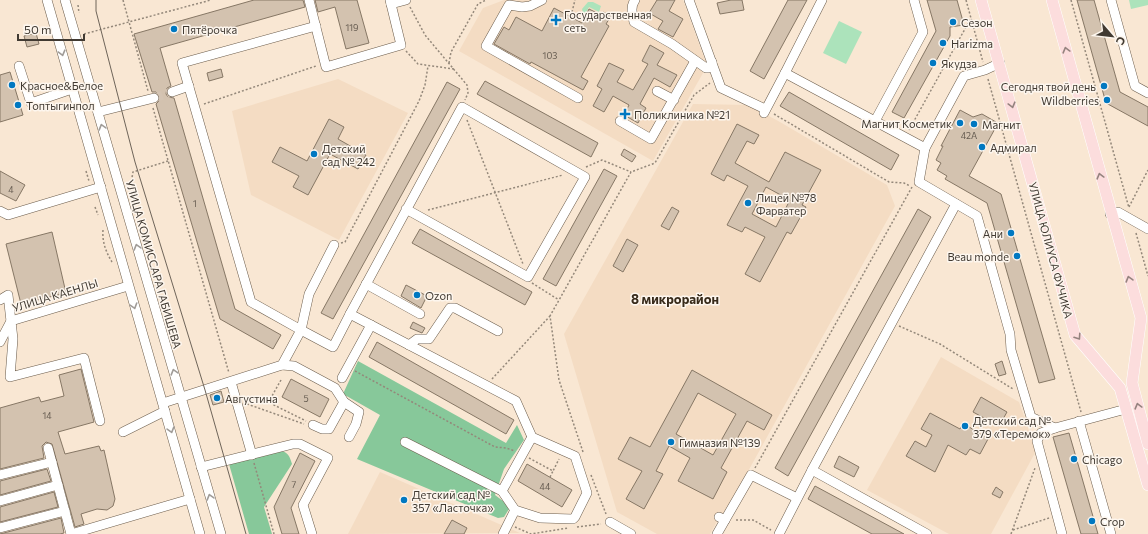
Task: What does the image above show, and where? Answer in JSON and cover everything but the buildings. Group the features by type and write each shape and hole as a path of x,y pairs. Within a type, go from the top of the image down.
{"main road":[{"name":"УЛИЦА ЮЛИУСА ФУЧИКА","path":"981,0 1000,63 1075,335 1120,388 1148,485"},
{"path":"1052,0 1140,318 1132,383 1148,444"}],"street":[{"name":"УЛИЦА КОМИССАРА ГАБИШЕВА","path":"65,0 221,534"},
{"path":"309,0 326,68 401,44 391,2 408,3"},
{"path":"542,0 530,6 509,6 486,46 578,98"},
{"path":"635,0 632,3 634,22 672,44 706,68 709,68 712,62"},
{"path":"689,0 722,88 764,111 822,0"},
{"path":"875,121 923,32 914,0"},
{"path":"1111,0 1135,86 1148,93"},
{"path":"50,1 72,90 200,534"},
{"path":"316,26 182,63 251,302 333,347 406,209 462,107 585,177 528,277 406,209"},
{"path":"620,121 651,139 695,61"},
{"path":"1000,63 985,70 964,76 925,148 919,182 977,216 1010,334 1011,350 1031,417 1055,428"},
{"path":"19,66 31,102 72,90"},
{"path":"785,73 925,148"},
{"path":"172,92 189,86"},
{"path":"657,91 674,100"},
{"path":"98,112 152,98"},
{"path":"0,211 8,215 101,187"},
{"path":"775,532 797,498 956,204"},
{"path":"1110,214 1118,212 1148,229"},
{"path":"282,365 301,330 309,294 334,245"},
{"path":"366,284 420,314"},
{"name":"УЛИЦА КАЕНЛЫ","path":"0,342 11,321 128,286"},
{"path":"0,300 8,295 13,339 10,376 84,358 100,421"},
{"path":"409,345 417,339 429,339 450,308 455,308 498,331"},
{"path":"350,314 516,401 532,437 575,456 587,493 573,519 540,518 515,510 502,491 405,442"},
{"path":"342,378 371,325"},
{"path":"123,432 181,398 282,365 294,366 335,388 344,402 359,412 356,424 349,437"},
{"path":"231,382 252,455"},
{"path":"313,425 322,429 329,429 344,402"},
{"path":"1062,534 1037,441 1041,433 1126,409"},
{"path":"1081,421 1111,534"},
{"path":"502,491 532,437"},
{"path":"201,467 293,444 300,444 328,458 303,505 312,534"},
{"path":"48,448 71,534 190,498"},
{"path":"0,475 52,462"},
{"path":"812,470 927,534"},
{"path":"717,534 722,518 751,475 797,498"},
{"path":"0,501 58,485"},
{"path":"503,534 515,510"},
{"path":"0,528 65,511"},
{"path":"610,522 631,534"}],"path":[{"path":"123,0 152,98 168,161 231,382"},
{"path":"80,35 211,0"},
{"path":"449,63 451,52 478,4 486,0"},
{"path":"572,12 575,0"},
{"path":"966,0 1081,421"},
{"path":"1071,0 1148,276"},
{"path":"408,3 425,35 467,85 468,93 462,107 528,277 534,286 559,300"},
{"path":"905,137 971,18"},
{"path":"401,44 418,64 454,69"},
{"path":"195,107 325,63"},
{"path":"334,245 345,242 419,101 428,66"},
{"path":"486,385 550,316 631,172 655,163 694,95 718,77"},
{"path":"751,475 913,187 904,183 889,182 778,116 764,111"},
{"path":"776,120 778,116"},
{"path":"414,214 575,172 602,160 631,172"},
{"path":"130,192 133,172 168,161"},
{"path":"1128,207 1148,170"},
{"path":"550,316 559,380 585,456"},
{"path":"892,322 940,344 1025,396"},
{"path":"348,367 495,447 506,448 522,454 552,471"},
{"path":"281,380 272,396 272,404 313,425"},
{"path":"236,400 299,424 313,425"},
{"path":"550,477 564,451"},
{"path":"1011,534 1041,453"},
{"path":"252,455 274,534"},
{"path":"590,471 610,522"},
{"path":"1013,530 1058,516"},
{"path":"722,518 753,520 775,532"}],"shaded area":[{"name":"Поликлиника №21","path":"504,0 683,0 707,66 653,161 459,51 483,8"},
{"name":"Детский сад № 242","path":"338,79 408,113 339,240 251,195 232,111"},
{"path":"693,104 749,105 887,185 895,206 726,511 721,514 710,534 657,534 617,512 564,334"},
{"name":"Детский сад № 379 «Теремок»","path":"941,357 1019,402 1036,451 991,534 949,534 867,490"},
{"name":"Детский сад № 357 «Ласточка»","path":"380,472 520,533 348,534"}],"green space":[{"path":"1129,0 1148,0 1148,5 1131,9"},
{"path":"588,2 593,2 601,6 599,12 589,7 584,17 582,9"},
{"path":"839,21 862,32 846,64 823,53"},
{"path":"358,361 506,443 517,425 524,440 504,469 495,495 503,501 509,509 504,517 498,518 357,459 380,415 343,394"},
{"path":"281,451 288,455 292,464 264,507 272,534 249,534 229,464"}],"tunnel":[{"path":"154,98 172,92"}],"tram line":[{"path":"96,0 96,11 135,162 205,390 246,534"}],"place":[{"name":"Государственная сеть","path":"556,20"},
{"name":"Сезон","path":"953,22"},
{"name":"Пятёрочка","path":"174,29"},
{"name":"Harizma","path":"943,43"},
{"name":"Якудза","path":"933,63"},
{"name":"Красное&Белое","path":"12,85"},
{"name":"Сегодня твой день","path":"1104,86"},
{"name":"Wildberries","path":"1107,100"},
{"name":"Топтыгинпол","path":"18,105"},
{"name":"Поликлиника №21","path":"625,114"},
{"name":"Магнит Косметик","path":"960,123"},
{"name":"Магнит","path":"974,124"},
{"name":"Адмирал","path":"982,147"},
{"name":"Детский сад № 242","path":"314,154"},
{"name":"Лицей №78 Фарватер","path":"748,203"},
{"name":"Ани","path":"1011,233"},
{"name":"Beau monde","path":"1017,256"},
{"name":"Ozon","path":"417,295"},
{"name":"Августина","path":"217,398"},
{"name":"Детский сад № 379 «Теремок»","path":"965,426"},
{"name":"Гимназия №139","path":"671,442"},
{"name":"Chicago","path":"1074,459"},
{"name":"Детский сад № 357 «Ласточка»","path":"404,500"},
{"name":"Crop","path":"1092,521"}],"district":[{"name":"8 микрорайон","path":"675,299"}]}
